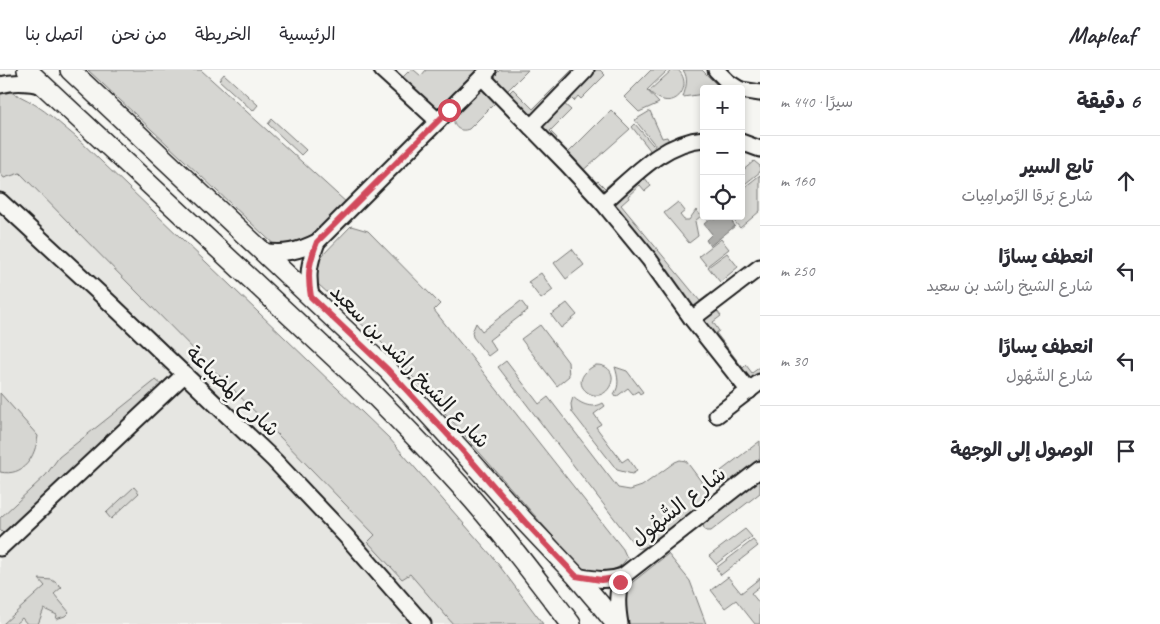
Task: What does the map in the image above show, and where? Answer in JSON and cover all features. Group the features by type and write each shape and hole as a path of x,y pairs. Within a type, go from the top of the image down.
{"main road":[{"path":"27,70 362,383 401,422 478,507 571,624"},
{"name":"شارع الشيخ راشد بن سعيد","path":"70,70 388,370 618,624"}],"street":[{"path":"382,70 438,121"},
{"path":"532,127 586,70"},
{"path":"716,70 733,86 750,89"},
{"path":"263,251 284,253 304,248 317,242 485,74 499,96 532,127 603,203 649,259 692,318 755,387 717,415"},
{"path":"0,85 26,82 44,86"},
{"path":"603,203 659,155 677,145 700,140"},
{"path":"745,143 760,149"},
{"name":"شارع المِضباعة","path":"0,201 274,460 423,624"},
{"path":"311,297 310,264 317,242"},
{"path":"692,318 760,266"},
{"path":"0,548 185,374"},
{"name":"شارع السُّهُول","path":"576,576 601,580 623,576 760,470"},
{"name":"شارع السُّهُول","path":"618,624 617,600 623,576"}],"shaded area":[{"path":"88,70 201,70 348,204 309,239 281,251"},
{"path":"410,70 414,70 421,76 426,70 482,70 445,108 436,108 427,107 408,89 411,85 403,77"},
{"path":"500,70 528,70 469,129 462,130 457,128 454,123 454,116"},
{"path":"572,70 579,70 528,120 505,97 513,89 533,109"},
{"path":"595,70 600,70 605,75 581,99 578,96 574,101 569,96"},
{"path":"651,70 668,70 647,90 659,103 639,112 624,97"},
{"path":"672,70 678,70 683,77 683,90 673,100 666,101 649,91"},
{"path":"683,70 702,70 717,85 700,85 700,95 683,97 686,86"},
{"path":"224,74 258,105 253,111 219,80"},
{"path":"8,91 36,105 76,137 389,438 492,556 543,624 453,624 410,574 402,579 368,542 375,535 20,173 4,178 0,173 0,92"},
{"path":"562,102 571,110 550,131 557,138 555,141 535,130"},
{"path":"611,110 630,129 580,173 564,157"},
{"path":"650,111 662,138 667,137 671,146 660,151 635,120"},
{"path":"272,119 306,150 301,155 268,124"},
{"path":"635,124 658,151 603,197 593,185 598,181 605,188 650,150 632,127"},
{"path":"0,149 484,624 0,624"},
{"path":"754,161 760,166 760,172 745,184 745,169"},
{"path":"760,175 760,211 740,228 733,220 745,220 745,187"},
{"path":"645,178 651,186 645,191 640,185 621,205 700,301 708,295 712,300 694,314 608,209"},
{"path":"678,202 685,211 680,215 684,220 689,220 696,210 700,215 695,221 698,236 689,243 664,213"},
{"path":"709,220 731,220 735,226 710,246 706,240 712,234 704,224"},
{"path":"351,226 368,231 440,304 434,310 623,549 627,558 619,567 609,571 585,573 381,342 318,284 315,275 316,262"},
{"path":"721,239 729,249 707,266 699,256"},
{"path":"572,249 584,265 566,279 554,263"},
{"path":"727,253 738,267 720,282 708,267"},
{"path":"541,273 553,290 541,299 528,282"},
{"path":"521,301 528,310 489,340 496,350 488,356 473,337 472,332 476,323 482,331"},
{"path":"567,303 577,315 561,328 551,315"},
{"path":"714,307 721,316 713,322 719,331 716,333 743,368 746,365 752,373 760,367 760,376 748,385 699,319"},
{"path":"540,325 568,362 569,376 557,386 521,339"},
{"path":"506,361 539,404 548,397 618,488 630,490 642,486 680,460 686,461 712,496 644,548 637,548 498,367"},
{"path":"596,365 605,367 610,371 612,377 611,384 607,390 602,394 595,395 583,388 581,380 588,370"},
{"path":"615,367 627,371 643,392 640,394 638,391 633,394 628,388 616,397 614,394 618,381"},
{"path":"156,380 162,385 4,534 0,530 0,518 46,475 59,457"},
{"path":"0,393 38,436 34,451 27,464 16,471 8,473 0,472"},
{"path":"573,397 588,405 595,406 603,403 605,406 594,414 601,424 596,427 622,462 628,458 637,471 632,474 617,470 572,412 571,404"},
{"path":"760,441 760,459 722,489 713,477"},
{"path":"760,478 760,493 711,531 704,529 703,523"},
{"path":"134,487 139,493 111,519 106,513"},
{"path":"745,529 752,537 716,564 709,556"},
{"path":"753,540 758,546 721,575 716,568"},
{"path":"668,554 690,581 706,624 626,624 624,589"},
{"path":"728,577 741,593 760,578 760,586 751,593 760,604 760,624 755,624 736,600 725,608 711,590"},
{"path":"39,579 52,580 62,587 54,594 69,612 65,616 56,619 57,615 44,609 38,624 27,624 22,618 15,624 3,624 45,586"}],"route":[{"path":"449,110 317,242 310,264 309,286 311,297 388,370 576,576 601,580 623,576 620,582"}]}
